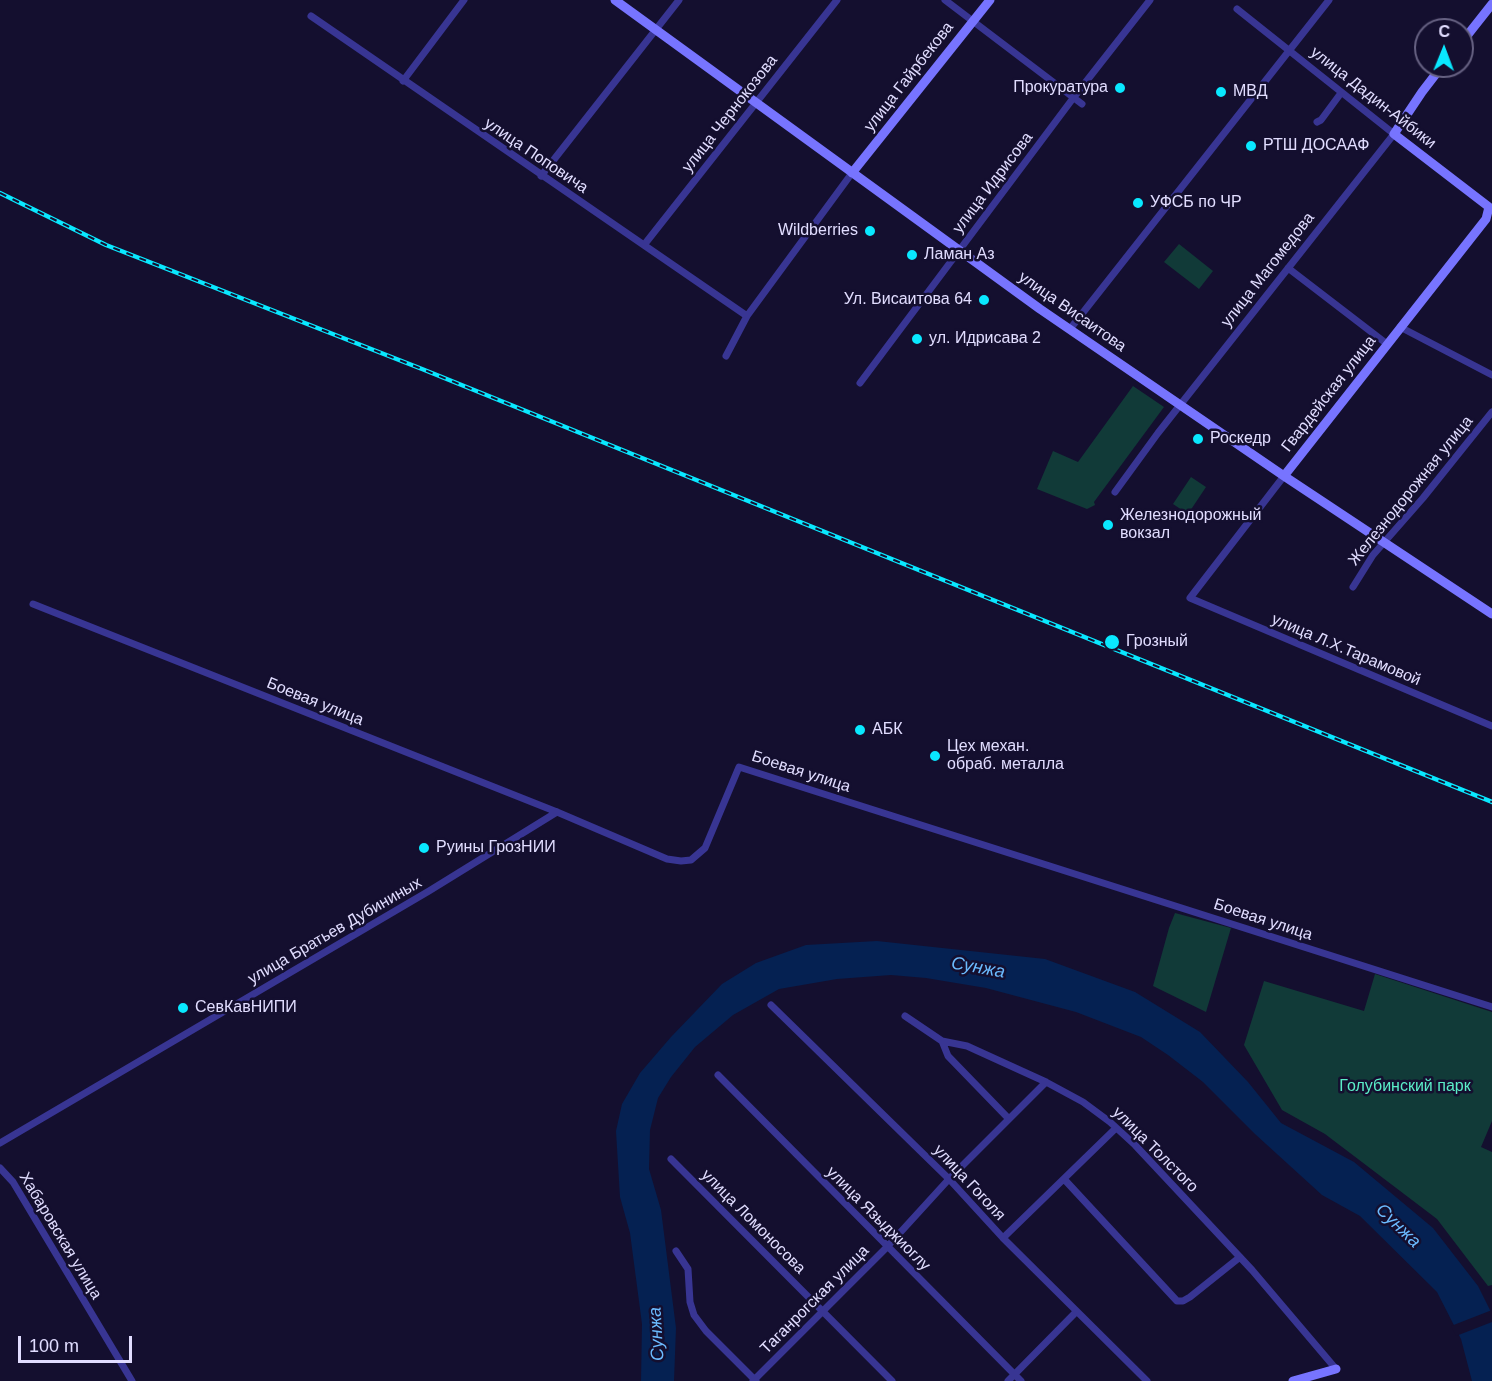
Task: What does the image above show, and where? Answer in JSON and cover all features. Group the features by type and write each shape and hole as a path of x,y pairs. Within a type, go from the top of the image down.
{"main road":[{"name":"улица Висаитова","path":"615,0 1070,330 1492,614"},
{"name":"улица Гайрбекова","path":"852,173 990,0"},
{"path":"1474,27 1492,4"},
{"name":"улица Магомедова","path":"1394,134 1433,78"},
{"name":"улица Дадин-Айбики","path":"1394,134 1490,208"},
{"name":"Гвардейская улица","path":"1284,476 1479,230 1490,208"},
{"path":"1293,1381 1325,1377 1336,1369"}],"street":[{"path":"403,81 464,0"},
{"path":"541,176 679,0"},
{"name":"улица Чернокозова","path":"644,245 837,0"},
{"path":"945,0 1082,104"},
{"name":"улица Идрисова","path":"860,383 1074,97 1150,0"},
{"path":"1070,330 1329,0"},
{"name":"улица Дадин-Айбики","path":"1237,9 1394,134"},
{"name":"улица Поповича","path":"311,16 747,316"},
{"path":"1317,122 1321,120 1341,93"},
{"name":"улица Магомедова","path":"1115,492 1394,134"},
{"path":"726,356 747,316 852,173"},
{"path":"1288,268 1387,344"},
{"path":"1400,327 1492,375"},
{"name":"Железнодорожная улица","path":"1353,587 1373,555 1423,498 1492,412"},
{"name":"Гвардейская улица","path":"1190,598 1284,476"},
{"name":"улица Л.Х.Тарамовой","path":"1190,598 1492,726"},
{"name":"Боевая улица","path":"33,604 557,812 667,859 691,860 705,848 739,767 1492,1007"},
{"name":"улица Братьев Дубининых","path":"0,1143 420,896 557,812"},
{"name":"улица Гоголя","path":"771,1005 949,1179 1003,1238 1147,1381"},
{"name":"улица Толстого","path":"905,1016 942,1041 967,1046 1046,1082 1083,1102 1116,1128 1135,1145 1240,1257 1336,1369"},
{"path":"942,1041 948,1056 1009,1119"},
{"name":"улица Языджиоглу","path":"718,1075 1021,1381"},
{"name":"Таганрогская улица","path":"755,1380 1046,1082"},
{"path":"1003,1238 1116,1128"},
{"name":"улица Ломоносова","path":"671,1159 892,1381"},
{"name":"Хабаровская улица","path":"0,1168 13,1182 30,1214 132,1381"},
{"path":"1065,1179 1177,1301 1184,1301 1190,1297 1240,1257"},
{"path":"676,1251 688,1269 690,1302 694,1315 706,1331 755,1380"},
{"path":"1008,1381 1076,1312"}],"green space":[{"path":"1179,244 1213,271 1199,289 1164,262"},
{"path":"1133,386 1164,407 1094,502 1095,505 1087,509 1037,489 1053,451 1078,462"},
{"path":"1191,477 1206,487 1188,514 1173,504"},
{"path":"1175,913 1231,928 1206,1012 1153,986"},
{"name":"Голубинский парк","path":"1375,974 1492,1012 1492,1121 1481,1147 1492,1152 1492,1285 1488,1286 1437,1219 1325,1134 1282,1110 1244,1045 1264,981 1364,1011"}],"water":[{"name":"Сунжа","path":"877,941 1045,959 1135,992 1200,1032 1248,1082 1281,1123 1354,1162 1433,1228 1478,1286 1492,1314 1492,1381 1472,1381 1461,1339 1437,1292 1360,1216 1322,1195 1255,1134 1203,1082 1168,1055 1141,1037 1076,1012 986,988 891,975 837,979 779,989 733,1015 695,1047 671,1077 658,1098 650,1130 649,1169 661,1210 676,1328 674,1381 641,1381 642,1324 630,1233 620,1197 616,1131 622,1104 640,1073 722,984 756,963 806,945"}],"pier":[{"path":"1492,1310 1492,1322 1456,1336 1451,1326"}],"railway":[{"path":"0,193 106,245 422,369 1492,802"}],"place":[{"name":"Прокуратура","path":"1120,88"},
{"name":"МВД","path":"1221,92"},
{"name":"РТШ ДОСААФ","path":"1251,146"},
{"name":"УФСБ по ЧР","path":"1138,203"},
{"name":"Wildberries","path":"870,231"},
{"name":"Ламан Аз","path":"912,255"},
{"name":"Ул. Висаитова 64","path":"984,300"},
{"name":"ул. Идрисава 2","path":"917,339"},
{"name":"Роскедр","path":"1198,439"},
{"name":"Железнодорожный вокзал","path":"1108,525"},
{"name":"Грозный","path":"1112,642"},
{"name":"АБК","path":"860,730"},
{"name":"Цех механ. обраб. металла","path":"935,756"},
{"name":"Руины ГрозНИИ","path":"424,848"},
{"name":"СевКавНИПИ","path":"183,1008"}]}
